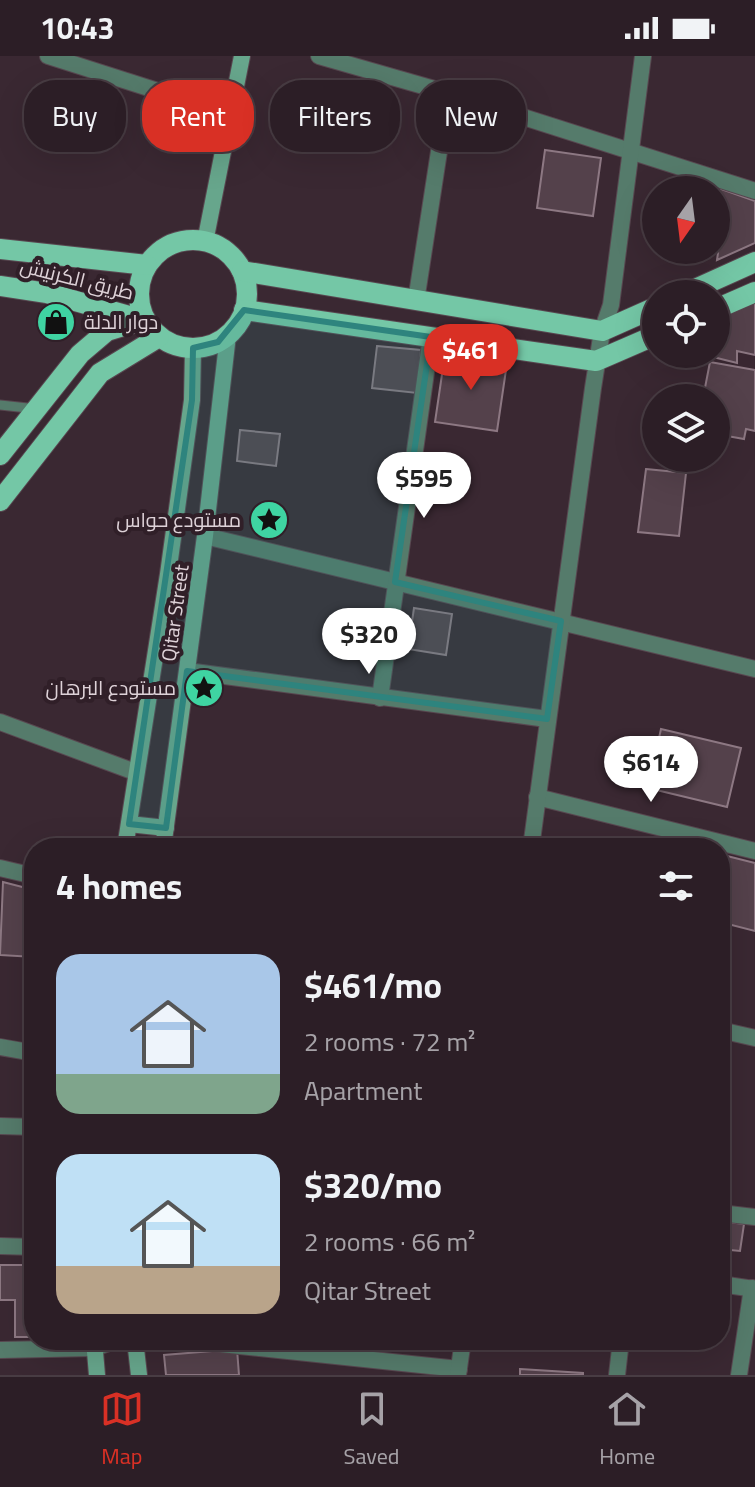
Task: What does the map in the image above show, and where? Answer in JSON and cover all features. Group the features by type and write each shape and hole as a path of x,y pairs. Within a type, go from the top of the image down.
{"main road":[{"path":"237,80 242,56"},
{"path":"205,242 223,152"},
{"path":"205,242 223,250 242,271 247,297 244,310 238,324 228,335 206,347 175,345 159,337 143,320 138,294 140,279 147,265 172,244 205,242"},
{"name":"طريق الكرنيش","path":"0,249 147,265"},
{"path":"715,280 755,262"},
{"path":"242,271 602,331 642,313"},
{"name":"طريق الكرنيش","path":"0,286 47,293 143,320"},
{"path":"730,303 755,292"},
{"path":"244,310 596,361 642,341"},
{"path":"0,455 80,354 107,331 143,320"},
{"name":"Qitar Street","path":"164,838 228,335"},
{"path":"0,501 100,373 159,337"},
{"name":"Qitar Street","path":"127,838 192,400 193,348"},
{"path":"129,824 166,828"},
{"path":"95,1350 97,1375"},
{"path":"136,1350 139,1375"}],"street":[{"path":"48,56 142,86"},
{"path":"319,56 416,84"},
{"path":"532,838 596,361 611,305 643,56"},
{"path":"526,118 755,191"},
{"path":"416,301 439,152"},
{"path":"380,698 431,337"},
{"path":"205,536 755,669"},
{"path":"187,671 547,719"},
{"path":"0,722 135,772"},
{"path":"537,797 703,838"},
{"path":"730,845 755,851"},
{"path":"0,868 24,874"},
{"path":"730,1032 755,1038"},
{"path":"0,1047 24,1051"},
{"path":"0,1126 24,1127"},
{"path":"730,1214 755,1217"},
{"path":"0,1246 24,1247"},
{"path":"730,1285 754,1288 739,1375"},
{"path":"0,1350 24,1348"},
{"path":"268,1350 458,1372 461,1350"},
{"path":"617,1375 620,1350"}],"lane":[{"path":"0,405 37,409"}],"highlighted area":[{"path":"244,310 431,337 395,582 561,621 547,719 187,671 166,828 129,824 192,400 193,348 218,342"}],"building":[{"path":"545,150 601,158 593,216 537,208"},
{"path":"730,192 755,201 755,243 730,254"},
{"path":"755,301 755,355 737,351 737,363 730,361 730,313"},
{"path":"377,346 421,350 417,393 372,388"},
{"path":"445,354 507,363 497,431 435,422"},
{"path":"730,366 755,370 755,431 746,429 744,439 730,436 730,384 706,384 709,368 730,368"},
{"path":"240,430 280,434 276,466 237,461"},
{"path":"646,472 686,473 679,536 638,532"},
{"path":"414,608 452,614 446,655 408,649"},
{"path":"661,729 741,748 727,807 648,788"},
{"path":"730,857 755,863 755,931 730,925"},
{"path":"3,882 24,887 24,956 0,955"},
{"path":"730,1222 744,1224 740,1251 730,1250"},
{"path":"0,1265 24,1265 24,1337 15,1337 15,1300 0,1300"},
{"path":"237,1350 239,1375 166,1375 164,1355"},
{"path":"520,1369 583,1373 583,1375 520,1375"}],"place":[{"name":"دوار الدلة","path":"56,322"},
{"name":"مستودع حواس","path":"269,520"},
{"name":"مستودع البرهان","path":"204,688"}]}
